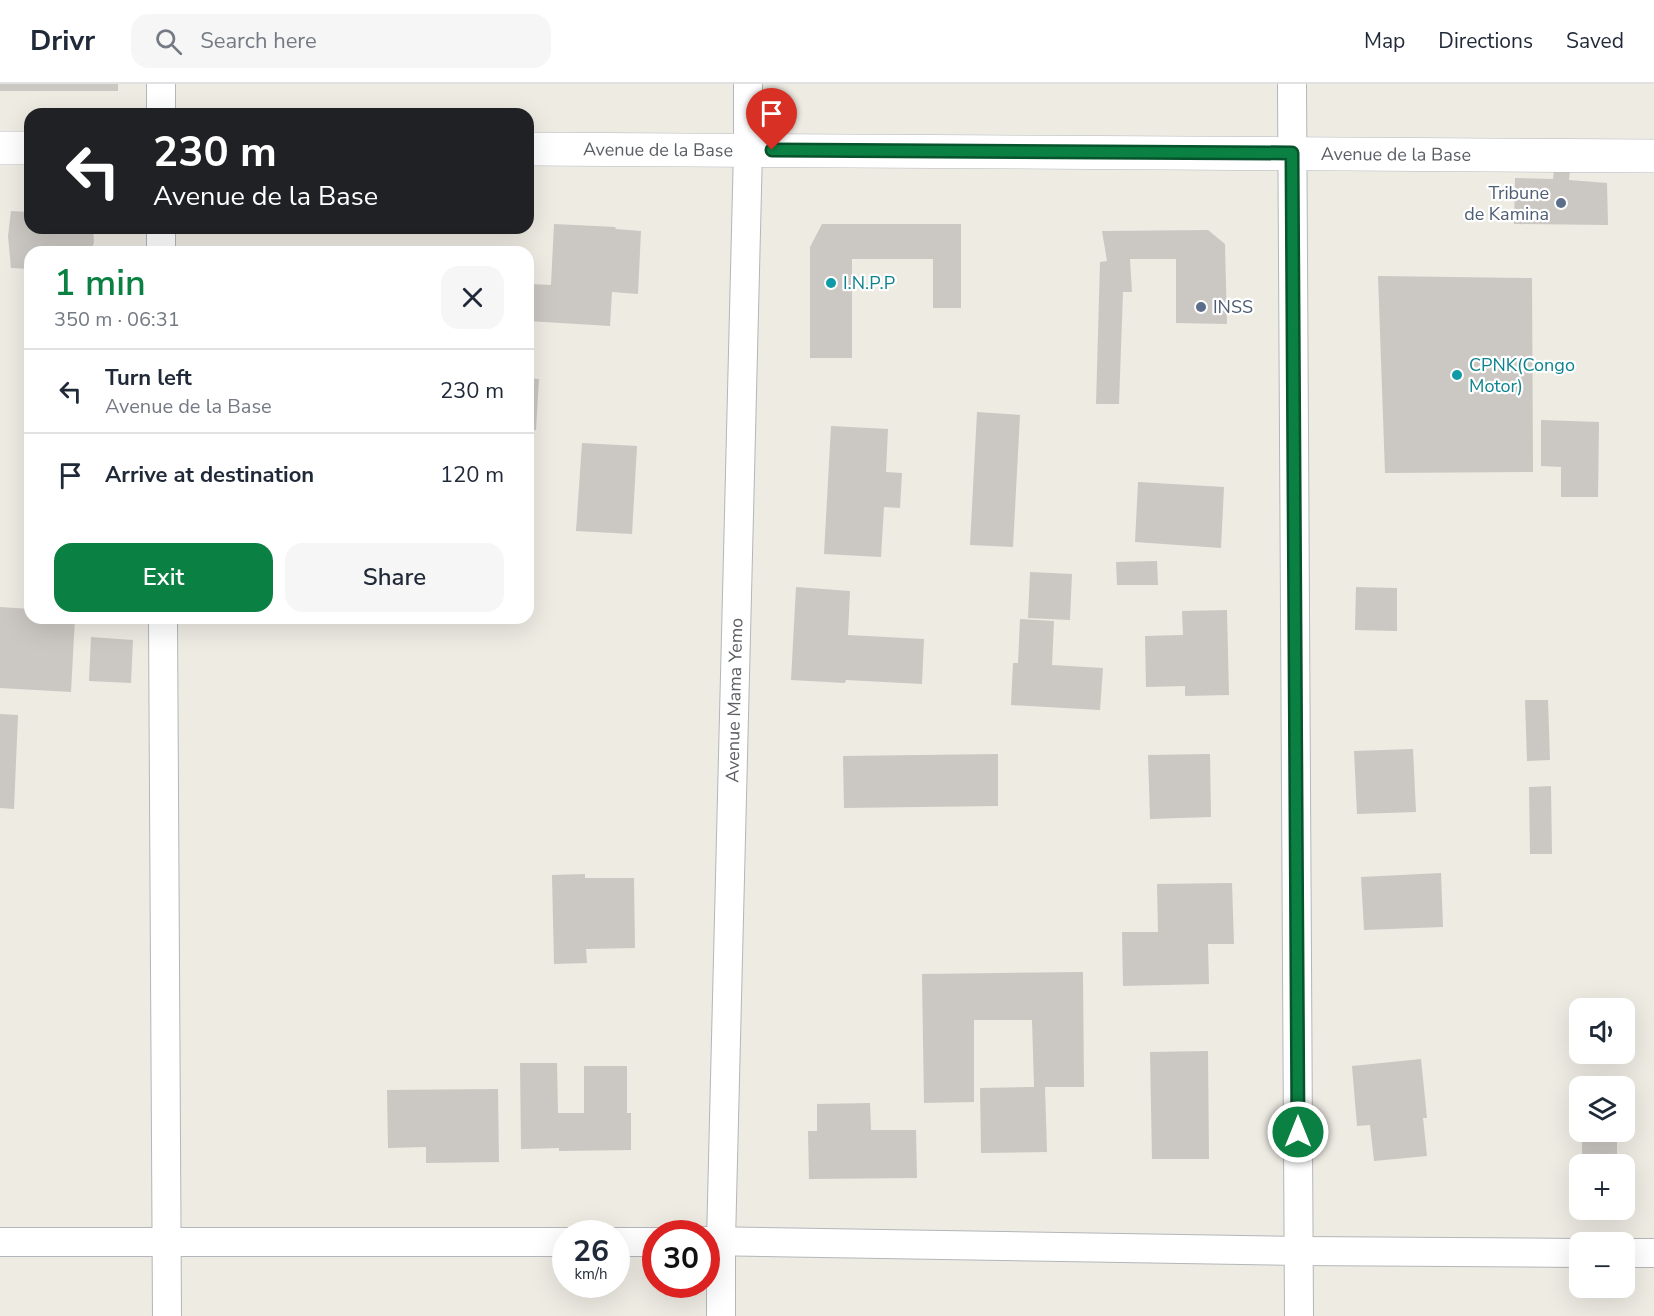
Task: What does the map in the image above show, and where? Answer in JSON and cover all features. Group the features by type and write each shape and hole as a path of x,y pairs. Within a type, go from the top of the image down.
{"main road":[{"path":"0,148 24,148"},
{"name":"Avenue de la Base","path":"534,149 1654,156"}],"street":[{"path":"160,108 161,84"},
{"name":"Avenue Mama Yemo","path":"715,1220 748,150 748,84"},
{"path":"1292,84 1299,1316"},
{"path":"163,624 167,1316"},
{"path":"720,1241 1299,1251 1569,1253"},
{"path":"0,1242 552,1242"},
{"path":"1635,1253 1654,1253"},
{"name":"Avenue Mama Yemo","path":"719,1298 721,1316"}],"building":[{"path":"0,84 118,84 118,91 0,91"},
{"name":"Tribune de Kamina","path":"1554,170 1570,170 1569,180 1607,183 1608,225 1514,224 1515,178 1553,179"},
{"path":"11,211 24,212 24,234 93,234 94,242 93,246 24,246 24,269 11,268 8,236"},
{"path":"554,224 615,227 616,229 641,231 638,294 612,292 610,326 534,321 534,284 551,285"},
{"name":"I.N.P.P","path":"822,224 961,224 961,308 933,308 933,259 852,259 852,358 810,358 810,247"},
{"name":"INSS","path":"1208,230 1225,244 1227,324 1176,323 1176,259 1130,259 1132,292 1123,292 1119,404 1096,404 1100,262 1107,261 1102,231"},
{"name":"CPNK(Congo Motor)","path":"1378,276 1532,278 1533,472 1385,473"},
{"path":"534,379 539,379 536,430 534,430"},
{"path":"977,412 1020,415 1013,547 970,545"},
{"path":"1541,420 1599,422 1598,497 1561,497 1561,467 1541,466"},
{"path":"831,426 888,429 886,472 902,473 900,508 884,507 881,557 824,554"},
{"path":"582,443 637,446 632,534 576,531"},
{"path":"1138,482 1224,487 1221,548 1135,542"},
{"path":"1157,561 1158,585 1117,585 1116,562"},
{"path":"1030,572 1072,574 1070,620 1028,618"},
{"path":"796,587 850,591 848,635 924,639 922,684 791,680"},
{"path":"1356,587 1397,588 1397,631 1355,630"},
{"path":"0,607 24,609 24,624 75,624 71,692 0,688"},
{"path":"1227,610 1229,695 1185,696 1185,686 1146,687 1145,636 1183,635 1182,611"},
{"path":"1020,619 1054,621 1052,665 1103,668 1100,710 1011,705 1013,663 1018,663"},
{"path":"91,637 133,640 131,683 89,681"},
{"path":"1525,700 1548,700 1550,760 1527,761"},
{"path":"0,714 18,715 14,809 0,808"},
{"path":"1413,749 1416,812 1357,814 1354,751"},
{"path":"998,754 998,806 844,808 843,756"},
{"path":"1210,754 1211,817 1150,819 1148,755"},
{"path":"1551,786 1552,854 1530,854 1529,787"},
{"path":"1441,873 1443,927 1364,930 1361,877"},
{"path":"585,874 585,878 634,878 635,948 586,949 587,963 554,964 552,875"},
{"path":"1232,883 1234,944 1208,944 1209,984 1123,986 1122,932 1158,932 1157,884"},
{"path":"1083,972 1084,1087 1045,1087 1047,1152 981,1153 980,1088 1034,1087 1032,1020 974,1020 974,1102 924,1103 922,974"},
{"path":"1208,1051 1209,1159 1152,1159 1150,1052"},
{"path":"1421,1059 1427,1118 1423,1118 1427,1156 1374,1161 1370,1125 1357,1126 1352,1066"},
{"path":"520,1063 557,1063 558,1113 584,1113 584,1066 627,1066 627,1113 631,1113 631,1150 521,1149"},
{"path":"498,1089 499,1162 426,1163 426,1147 388,1148 387,1090"},
{"path":"870,1103 871,1130 916,1130 917,1178 809,1179 808,1131 817,1131 817,1104"},
{"path":"1582,1142 1617,1142 1617,1154 1582,1154"}],"place":[{"name":"Tribune de Kamina","path":"1561,203"},
{"name":"I.N.P.P","path":"831,283"},
{"name":"INSS","path":"1201,307"},
{"name":"CPNK(Congo Motor)","path":"1457,375"}],"route":[{"path":"772,150 1292,153 1298,1132"}]}
